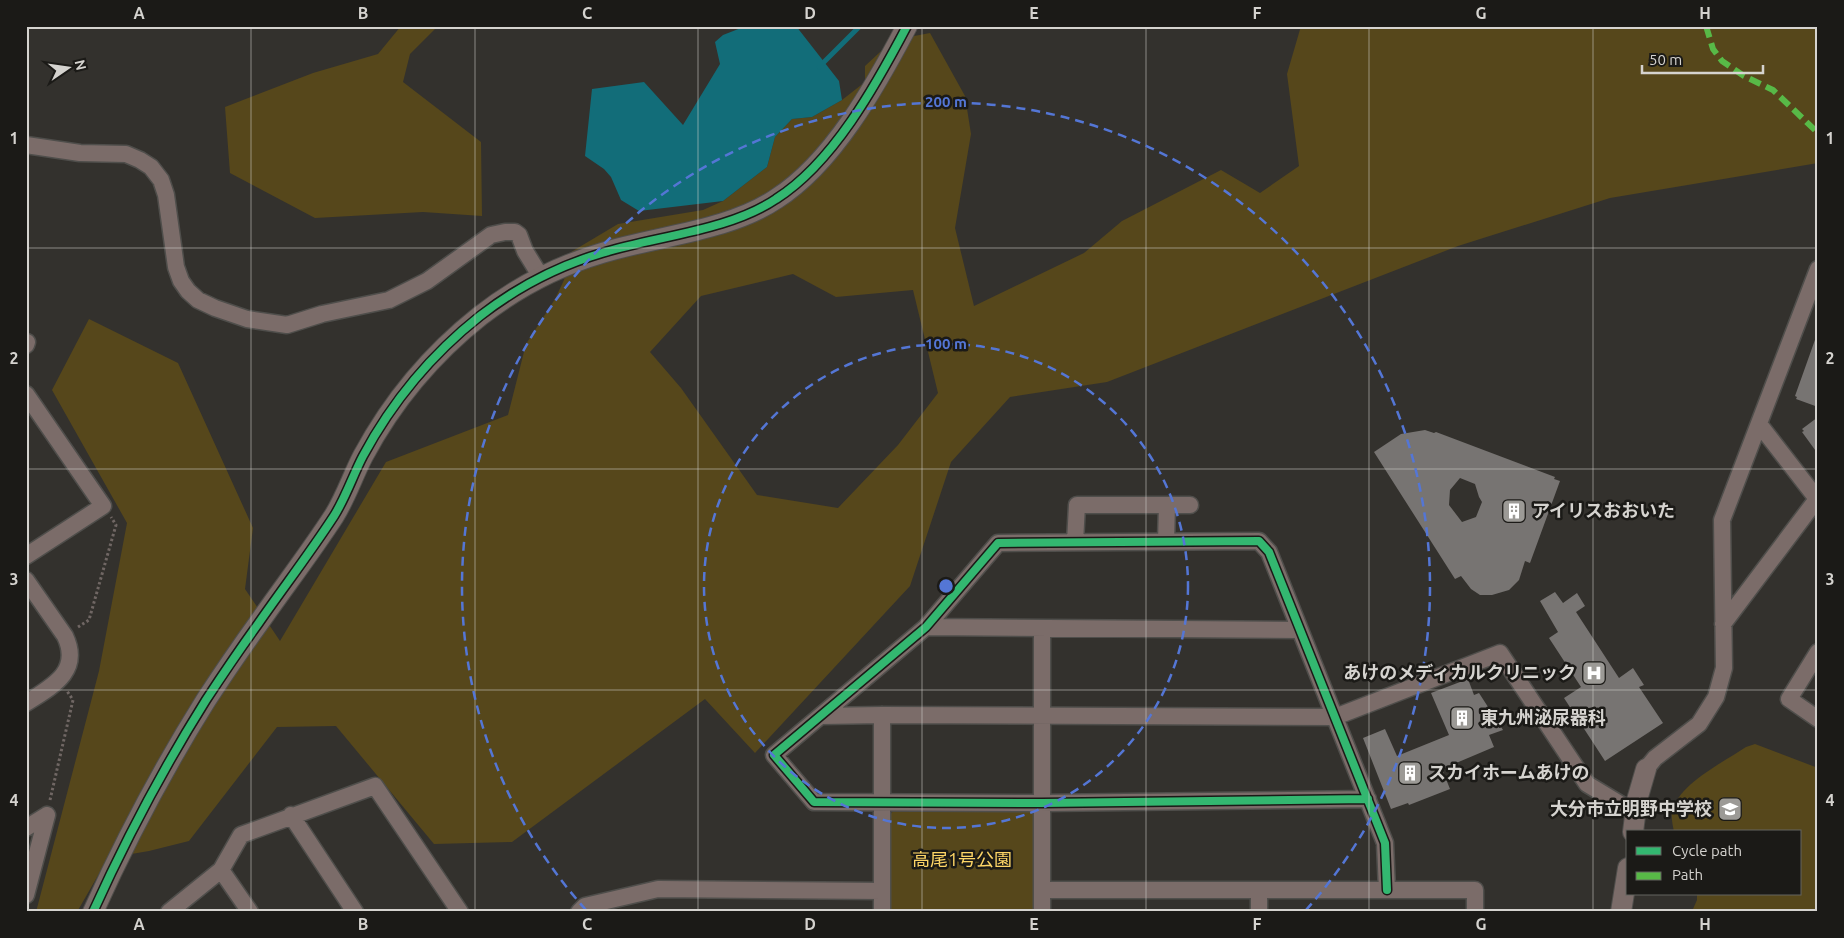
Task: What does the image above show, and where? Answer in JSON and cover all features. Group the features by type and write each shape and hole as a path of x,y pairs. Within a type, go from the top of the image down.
{"street":[{"path":"93,912 151,795 188,729 206,700 336,513 363,456 388,414 424,368 455,337 482,315 541,277 602,253 729,221 753,213 776,200 797,185 816,166 843,132 885,66 907,26"},
{"path":"26,145 80,153 126,154 152,168 161,180 166,195 176,267 181,281 198,300 214,308 247,319 287,325 322,314 389,300 428,281 491,235 505,232 515,232 519,235 525,251 541,277"},
{"path":"821,716 1335,717 1500,653 1587,784 1634,822 1646,769 1655,758 1699,724 1716,697 1724,668 1722,520 1818,269"},
{"path":"26,394 103,506 26,556"},
{"path":"1723,624 1818,500 1759,424"},
{"path":"1075,542 1077,505 1190,505"},
{"path":"1166,542 1168,505"},
{"path":"1368,800 1042,803 814,802 774,755 926,627 998,543 1259,541 1268,552 1386,843 1387,890"},
{"path":"26,580 65,636 70,657 60,680 26,703"},
{"path":"926,627 1300,630"},
{"path":"1042,628 1042,912"},
{"path":"1818,652 1789,699 1818,719"},
{"path":"882,715 882,912"},
{"path":"169,912 222,870 241,835 291,815 375,786 460,912"},
{"path":"26,828 47,815"},
{"path":"26,895 47,815"},
{"path":"291,815 355,912"},
{"path":"222,870 250,912"},
{"path":"1621,912 1626,881"},
{"path":"579,912 584,906 658,888 882,891"},
{"path":"1042,890 1475,890 1474,912"},
{"path":"1259,890 1259,912"}],"path":[{"path":"65,636 89,620 92,610 116,526 103,506"},
{"path":"47,815 73,700 60,680"}],"green space":[{"path":"401,26 438,26 410,54 403,82 481,142 482,216 423,212 315,218 230,173 225,107 313,73 378,54"},
{"path":"1301,26 1818,26 1818,163 1610,198 1458,246 1107,382 1010,397 951,462 910,586 755,753 705,699 512,842 434,844 336,726 277,727 189,841 149,851 108,858 77,912 36,912 99,671 127,523 52,390 89,319 178,363 253,528 245,589 280,641 386,462 508,415 526,344 555,299 564,280 571,252 618,224 703,210 723,201 767,167 775,137 792,119 812,117 842,100 865,82 865,66 893,40 930,33 965,96 971,134 955,228 974,306 1084,253 1122,221 1221,170 1260,193 1299,166 1287,74","holes":["793,274 836,297 913,290 938,393 898,445 838,508 757,495 681,388 650,352 701,296"]},
{"path":"1755,744 1818,768 1818,912 1687,912 1693,909 1697,896 1802,896 1802,830 1674,830 1672,812 1683,792 1714,767 1746,747"},
{"name":"高尾1号公園","path":"1030,809 1036,815 1036,912 889,912 889,816 894,810"}],"water":[{"path":"746,26 796,26 839,81 842,100 812,117 792,119 775,137 767,167 723,201 639,211 621,200 611,177 604,169 585,156 592,89 644,82 683,125 720,64 715,42 723,35"}],"building":[{"path":"1816,337 1818,337 1818,407 1796,399 1797,397 1795,396"},
{"path":"1818,417 1818,454 1802,432 1804,431 1802,429"},
{"name":"アイリスおおいた","path":"1425,430 1436,432 1555,477 1554,479 1560,481 1530,563 1525,561 1519,580 1509,590 1492,595 1480,595 1471,589 1461,576 1455,579 1374,452 1401,434","holes":["1460,478 1475,484 1482,502 1476,517 1462,522 1449,505 1450,490"]},
{"name":"あけのメディカルクリニック","path":"1555,592 1563,603 1577,593 1585,606 1576,612 1619,678 1633,668 1644,685 1639,687 1663,723 1605,761 1564,698 1581,687 1549,638 1558,632 1540,601"},
{"path":"1468,679 1474,695 1479,693 1503,730 1489,735 1494,747 1442,769 1450,789 1409,805 1408,803 1391,809 1363,738 1385,729 1397,756 1449,735 1431,693"}],"waterway":[{"path":"819,67 860,26"}],"marked path":[{"path":"1706,26 1713,49 1722,61 1744,76 1773,90 1818,133"}],"cycle path":[{"path":"93,912 146,804 190,725 334,516 374,436 414,380 446,346 480,316 508,296 538,279 569,264 602,253 692,232 737,219 776,199 797,184 816,165 851,121 867,97 907,26"},
{"path":"1368,799 1042,803 814,802 774,755 926,627 998,543 1259,541 1269,552 1385,843 1387,890"}],"place":[{"name":"アイリスおおいた","path":"1514,511"},
{"name":"あけのメディカルクリニック","path":"1594,673"},
{"name":"東九州泌尿器科","path":"1462,718"},
{"name":"スカイホームあけの","path":"1410,773"},
{"name":"大分市立明野中学校","path":"1730,809"}]}
